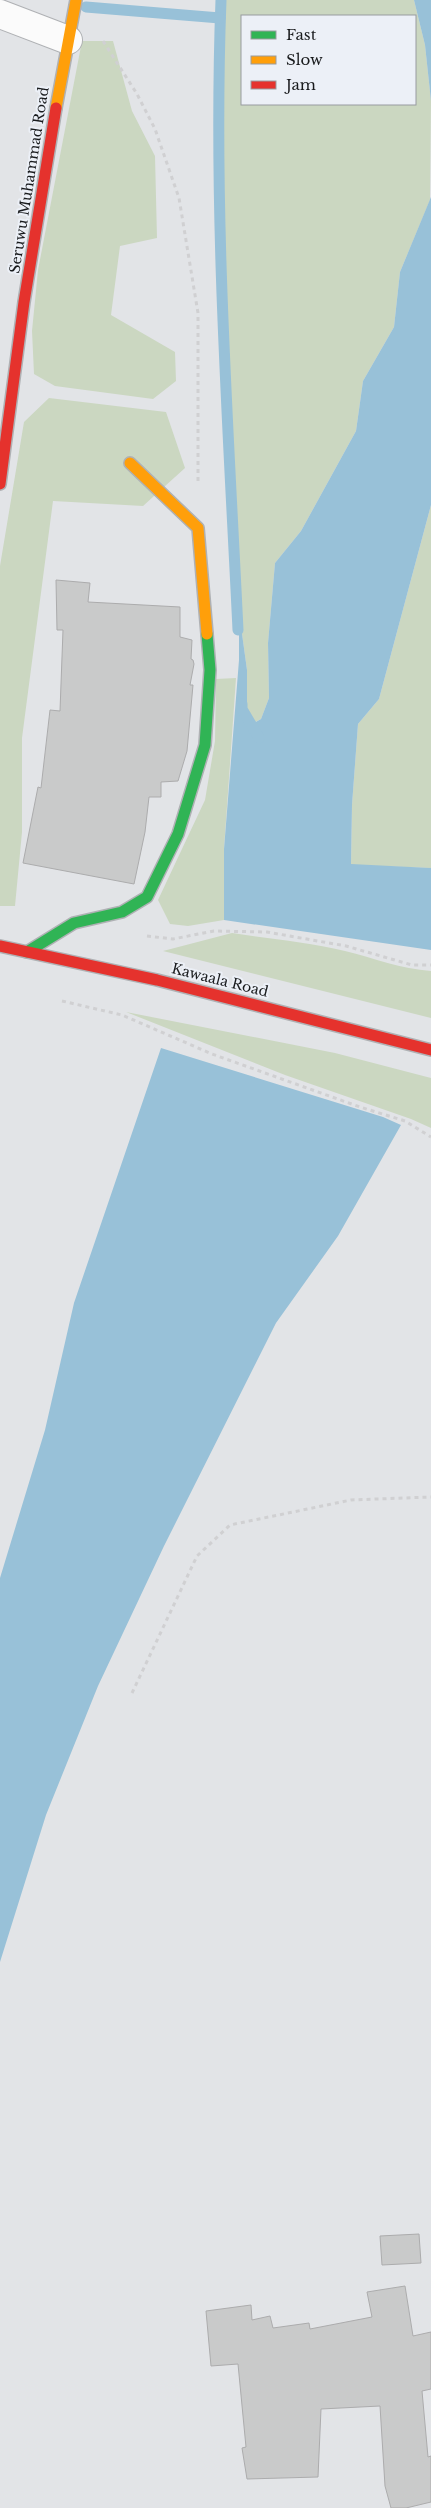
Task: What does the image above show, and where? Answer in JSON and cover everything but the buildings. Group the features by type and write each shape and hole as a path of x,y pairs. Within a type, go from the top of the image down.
{"street":[{"name":"Seruwu Muhammad Road","path":"0,484 30,265 76,0"},
{"path":"0,14 70,28"},
{"path":"27,952 74,923 122,912 147,897 178,834 205,745 210,670 198,528 130,463"},
{"name":"Kawaala Road","path":"0,946 157,980 431,1050"}],"path":[{"path":"70,28 96,30 137,94 155,129 179,198 198,313 198,528"},
{"path":"145,936 173,939 214,931 267,932 346,946 412,964 431,965"},
{"path":"62,1001 122,1015 212,1054 360,1107 405,1121 431,1137"},
{"path":"132,1694 197,1556 230,1525 351,1500 431,1497"}],"green space":[{"path":"221,0 414,0 425,45 431,101 430,200 400,272 394,327 363,381 356,431 301,531 275,563 268,643 269,698 261,719 246,727 247,670 239,612 220,286 218,157"},
{"path":"82,41 113,41 132,111 155,156 157,238 120,246 111,315 175,352 176,381 153,399 55,386 34,374 32,331 38,270"},
{"path":"49,398 166,412 185,468 143,506 53,501 22,738 22,832 15,906 0,906 0,566 24,422"},
{"path":"431,505 431,868 351,865 352,805 358,724 379,699"},
{"path":"236,678 224,849 224,920 188,926 170,924 158,900 205,800 215,741 216,679"},
{"path":"232,933 331,948 398,966 431,971 431,1018 163,951"},
{"path":"126,1012 335,1053 431,1078 431,1128 411,1119 285,1075"}],"water":[{"path":"414,0 431,0 431,101 425,45"},
{"path":"431,197 431,505 379,699 358,724 352,805 351,864 431,868 431,950 224,920 224,849 239,660 239,612 247,670 247,727 261,719 269,698 268,643 275,563 301,531 356,431 363,381 394,327 400,272"},
{"path":"161,1048 383,1117 401,1125 338,1236 276,1323 164,1546 98,1686 46,1815 0,1962 0,1578 45,1430 74,1303"}],"waterway":[{"path":"221,0 219,79 220,236 238,630"},
{"path":"86,7 220,18"},
{"path":"242,704 242,709 259,738"}],"traffic: fast":[{"path":"27,952 74,923 122,912 147,897 178,834 205,745 210,670 207,634"}],"traffic: slow":[{"path":"56,108 76,0"},
{"path":"130,463 198,528 207,634"}],"traffic: jam":[{"path":"0,484 24,302 56,108"},
{"path":"0,946 157,980 431,1050"}]}
